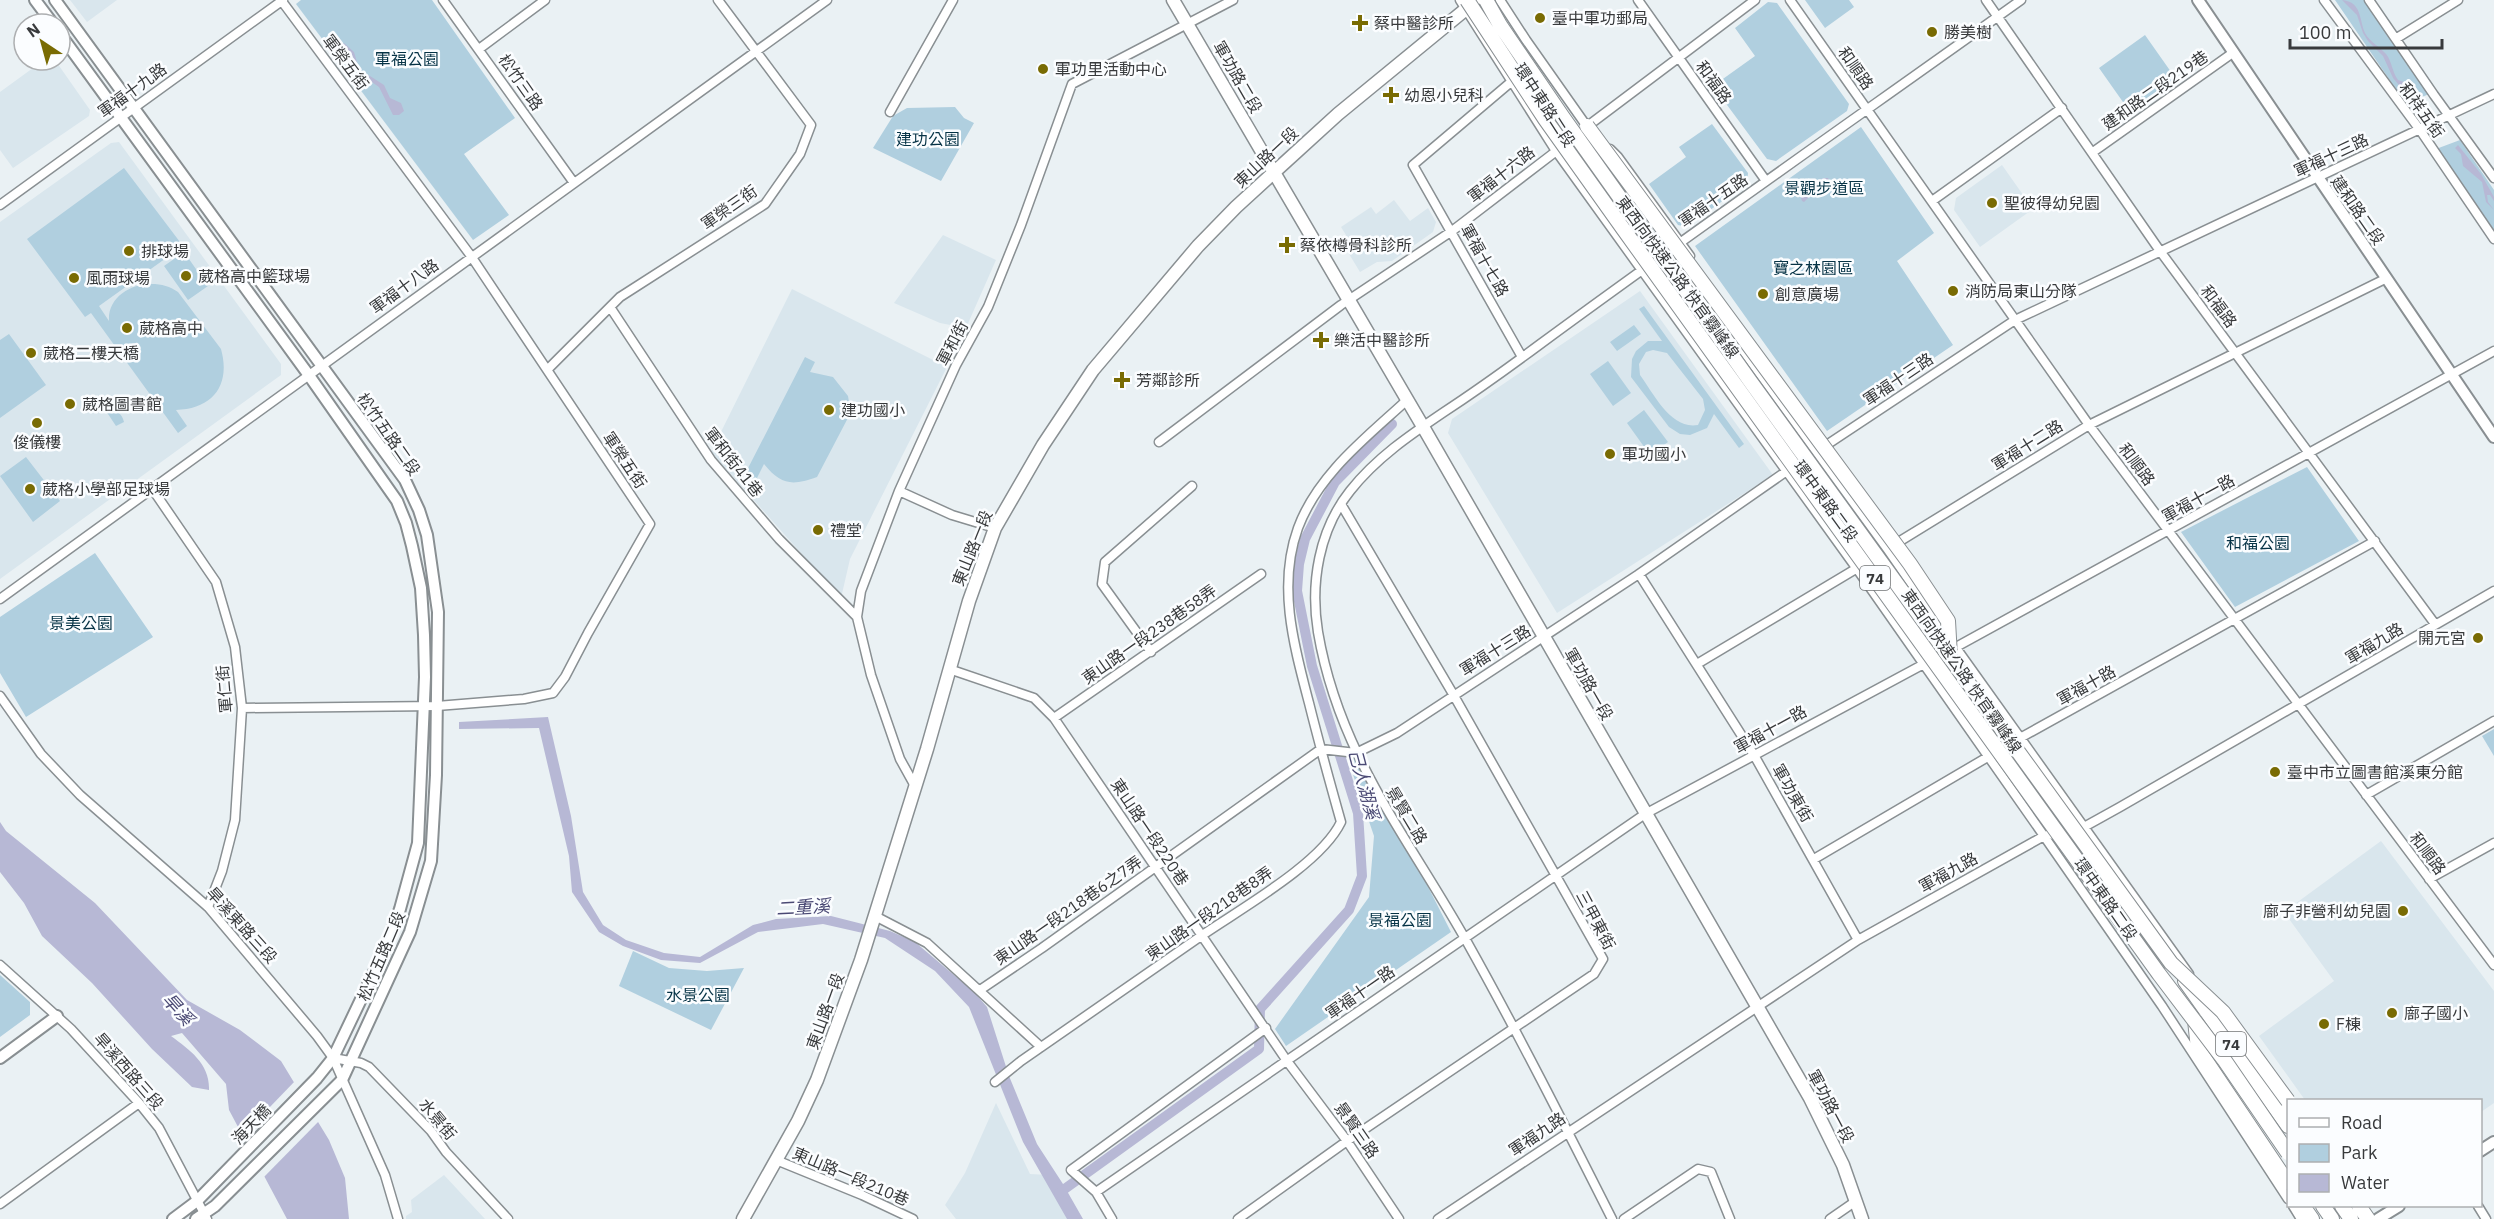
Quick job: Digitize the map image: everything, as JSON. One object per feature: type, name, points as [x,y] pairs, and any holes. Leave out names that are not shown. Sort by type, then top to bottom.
[{"type":"highway","name":"東西向快速公路 快官霧峰線","points":[[1486,0],[1500,25],[1569,126],[1953,652],[2171,963],[2287,1123]]},
{"type":"highway","name":"東西向快速公路 快官霧峰線","points":[[1468,4],[1545,119],[1624,230],[2287,1150]]},
{"type":"highway","name":"74","points":[[1587,126],[1910,564],[1948,621],[1953,652]]},
{"type":"highway","points":[[2171,963],[2223,1012],[2288,1099]]},
{"type":"highway","points":[[2195,1020],[2198,1049],[2287,1180]]},
{"type":"highway","points":[[2343,1207],[2352,1219]]},
{"type":"main road","name":"軍功路二段","points":[[1173,0],[1274,172]]},
{"type":"main road","name":"東山路一段","points":[[743,1219],[817,1080],[875,916],[969,601],[995,528],[1043,445],[1093,370],[1194,250],[1338,114],[1468,4]]},
{"type":"main road","name":"軍功路一段","points":[[1274,172],[1422,425],[1826,1130],[1862,1219]]},
{"type":"street","name":"松竹五路二段","points":[[56,0],[405,480],[419,510],[427,535],[438,612],[436,774],[431,861],[410,932],[342,1080],[326,1095]]},
{"type":"street","name":"軍福十九路","points":[[0,205],[282,0]]},
{"type":"street","name":"軍榮五街","points":[[242,708],[437,706],[524,699],[553,693],[565,677],[650,524],[471,256],[282,0]]},
{"type":"street","name":"松竹三路","points":[[442,0],[574,183]]},
{"type":"street","points":[[479,49],[545,0]]},
{"type":"street","name":"軍榮三街","points":[[548,369],[620,297],[765,204],[800,154],[811,125],[718,0]]},
{"type":"street","name":"軍福十八路","points":[[0,599],[151,487],[827,0]]},
{"type":"street","points":[[890,112],[953,0]]},
{"type":"street","name":"軍和街","points":[[915,786],[900,759],[871,675],[857,617],[861,591],[870,564],[899,491],[956,365],[988,307],[1022,225],[1072,84],[1233,0]]},
{"type":"street","name":"環中東路二段","points":[[1500,0],[1587,126],[1608,164],[1887,549],[1953,652],[2020,738],[2287,1110]]},
{"type":"street","name":"和福路","points":[[1638,0],[1766,181]]},
{"type":"street","name":"軍福十六路","points":[[1159,442],[1348,301],[1452,231],[1755,0]]},
{"type":"street","name":"和順路","points":[[1790,0],[2089,425],[2494,965]]},
{"type":"street","name":"和福路","points":[[1986,0],[2160,251],[2435,624]]},
{"type":"street","name":"軍福十五路","points":[[1422,425],[1441,415],[1680,240],[1868,110],[2021,0]]},
{"type":"street","name":"建和路二段","points":[[2198,0],[2494,437]]},
{"type":"street","name":"和祥五街","points":[[2324,0],[2420,130],[2494,239]]},
{"type":"street","name":"和祥五街","points":[[2370,0],[2434,95],[2494,177]]},
{"type":"street","points":[[2397,38],[2458,0]]},
{"type":"street","name":"環中東路二段","points":[[1468,4],[1511,82],[1556,151],[1857,569],[2044,836],[2167,1013],[2287,1196]]},
{"type":"street","name":"松竹五路二段","points":[[72,50],[308,374],[397,501],[406,523],[421,588],[424,635],[424,706],[418,843],[409,880],[385,949],[333,1058],[317,1078]]},
{"type":"street","name":"建和路二段219巷","points":[[2093,152],[2234,52]]},
{"type":"street","name":"軍福十七路","points":[[1511,82],[1413,165],[1522,357]]},
{"type":"street","name":"軍福十三路","points":[[1356,753],[1397,733],[1453,694],[1544,638],[1640,574],[1786,471],[2015,320],[2494,94]]},
{"type":"street","points":[[1932,201],[2062,108]]},
{"type":"street","name":"環中東路二段","points":[[1587,126],[1618,157],[1680,240],[1728,314],[1761,375]]},
{"type":"street","name":"軍福十二路","points":[[1697,664],[1857,569],[2089,425],[2387,278]]},
{"type":"street","name":"軍和街41巷","points":[[610,307],[711,460],[779,539],[857,617]]},
{"type":"street","name":"軍福十一路","points":[[1096,1192],[1645,814],[1922,664],[1953,652],[2494,351]]},
{"type":"street","name":"東山路一段218巷8弄","points":[[995,1082],[1041,1047],[1253,902],[1323,849],[1334,836],[1341,822],[1293,639],[1287,576],[1298,528],[1314,499],[1340,462],[1407,400]]},
{"type":"street","name":"景賢二路","points":[[1422,425],[1374,465],[1341,504],[1328,529],[1319,557],[1316,609],[1318,633],[1331,684],[1356,753],[1384,807],[1465,938],[1612,1219]]},
{"type":"street","points":[[1151,652],[1102,584],[1106,562],[1192,486]]},
{"type":"street","name":"軍仁街","points":[[151,487],[216,582],[235,648],[242,708],[235,820],[222,871],[208,907]]},
{"type":"street","points":[[899,491],[952,515],[995,528]]},
{"type":"street","name":"三甲東街","points":[[1238,1219],[1347,1141],[1594,974],[1602,959],[1453,694],[1341,504]]},
{"type":"street","name":"軍福十路","points":[[1814,859],[1988,756],[2375,541]]},
{"type":"street","name":"東山路一段238巷58弄","points":[[1054,718],[1261,574]]},
{"type":"street","name":"軍功東街","points":[[1640,574],[1754,755],[1858,940]]},
{"type":"street","name":"軍福九路","points":[[1438,1219],[1858,940],[2044,836],[2084,827],[2494,591]]},
{"type":"street","name":"東山路一段220巷","points":[[949,669],[1034,698],[1054,718],[1287,1061]]},
{"type":"street","name":"旱溪東路三段","points":[[0,696],[41,754],[80,795],[208,907],[303,1018],[333,1058],[385,1175],[398,1219]]},
{"type":"street","points":[[2366,795],[2494,721]]},
{"type":"street","points":[[1321,749],[1356,753]]},
{"type":"street","name":"東山路一段218巷6之7弄","points":[[980,990],[1321,749]]},
{"type":"street","points":[[2429,879],[2494,843]]},
{"type":"street","points":[[875,916],[927,943],[1041,1047]]},
{"type":"street","name":"旱溪西路三段","points":[[0,965],[57,1016],[107,1066],[139,1103],[159,1128],[197,1201],[202,1217]]},
{"type":"street","points":[[0,1058],[57,1016]]},
{"type":"street","points":[[1112,1219],[1096,1192],[1071,1170],[1266,1028]]},
{"type":"street","name":"水景街","points":[[333,1058],[361,1063],[382,1079],[508,1219]]},
{"type":"street","name":"景賢三路","points":[[1287,1061],[1347,1141],[1399,1219]]},
{"type":"street","name":"海天橋","points":[[173,1219],[197,1201],[317,1078]]},
{"type":"street","name":"海天橋","points":[[202,1217],[326,1095]]},
{"type":"street","points":[[0,1204],[139,1103]]},
{"type":"street","name":"東山路一段210巷","points":[[776,1160],[862,1195],[913,1219]]},
{"type":"street","points":[[1624,1219],[1698,1169],[1711,1172],[1730,1219]]},
{"type":"street","points":[[1830,1219],[1856,1201]]},
{"type":"street","points":[[2352,1207],[2361,1219]]},
{"type":"street","points":[[2378,1219],[2397,1207]]},
{"type":"shaded area","points":[[70,0],[117,0],[87,22]]},
{"type":"shaded area","points":[[28,72],[63,72],[90,110],[89,116],[13,168],[0,150],[0,92]]},
{"type":"shaded area","name":"葳格高中","points":[[119,142],[281,364],[281,375],[0,579],[0,222],[111,143]]},
{"type":"shaded area","name":"聖彼得幼兒園","points":[[2002,165],[2033,209],[1980,247],[1954,210],[1956,198]]},
{"type":"shaded area","points":[[1394,200],[1410,221],[1428,208],[1436,222],[1433,232],[1392,261],[1377,262],[1360,272],[1340,239],[1346,235],[1341,227],[1371,207],[1376,214]]},
{"type":"shaded area","points":[[943,235],[996,260],[966,328],[940,323],[894,303]]},
{"type":"shaded area","name":"建功國小","points":[[792,289],[947,367],[850,559],[841,598],[711,452]]},
{"type":"shaded area","name":"軍功國小","points":[[1640,291],[1773,475],[1557,613],[1448,433],[1452,419]]},
{"type":"shaded area","name":"廍子國小","points":[[2381,841],[2494,991],[2494,1103],[2482,1111],[2482,1099],[2304,1099],[2259,1036],[2334,981],[2284,912]]},
{"type":"shaded area","points":[[996,1103],[1030,1174],[1049,1175],[1078,1219],[956,1219],[945,1205],[965,1173]]},
{"type":"shaded area","points":[[444,1175],[485,1219],[406,1219],[406,1216],[412,1212],[411,1200]]},
{"type":"green space","name":"軍福公園","points":[[301,0],[432,0],[515,118],[464,154],[509,215],[473,240],[296,4]]},
{"type":"green space","points":[[1805,0],[1849,0],[1854,7],[1825,28]]},
{"type":"green space","points":[[2335,0],[2365,0],[2429,94],[2406,104]]},
{"type":"green space","points":[[1768,2],[1777,3],[1849,104],[1847,111],[1776,161],[1767,159],[1713,86],[1755,56],[1735,28]]},
{"type":"green space","points":[[2145,35],[2176,79],[2130,112],[2099,68]]},
{"type":"green space","name":"建功公園","points":[[955,107],[964,118],[974,123],[941,181],[873,148],[893,116],[907,108]]},
{"type":"green space","points":[[1712,124],[1748,173],[1747,183],[1687,227],[1678,225],[1649,184],[1686,157],[1679,147]]},
{"type":"green space","name":"寶之林園區","points":[[1861,127],[1934,233],[1897,261],[1953,345],[1827,431],[1695,246]]},
{"type":"green space","points":[[2460,140],[2494,190],[2494,233],[2436,149]]},
{"type":"green space","points":[[124,168],[183,246],[99,306],[109,321],[110,309],[124,292],[145,284],[168,287],[178,292],[221,349],[223,374],[221,384],[209,400],[189,409],[176,410],[187,426],[178,433],[91,313],[85,317],[27,239]]},
{"type":"green space","name":"葳格高中籃球場","points":[[184,252],[208,286],[188,300],[164,266]]},
{"type":"green space","points":[[1644,306],[1744,444],[1739,448],[1714,414],[1707,428],[1690,435],[1680,434],[1669,427],[1631,377],[1632,359],[1636,351],[1648,341],[1662,341],[1639,309]],"holes":[[[1653,350],[1667,353],[1703,399],[1705,410],[1698,425],[1688,425],[1671,416],[1640,375],[1639,364],[1646,352]]]},
{"type":"green space","points":[[1634,325],[1641,334],[1617,351],[1610,342]]},
{"type":"green space","points":[[9,334],[46,385],[0,418],[0,340]]},
{"type":"green space","points":[[805,357],[815,362],[810,372],[833,377],[848,396],[850,414],[817,477],[801,482],[788,482],[776,476],[764,464],[755,482],[744,476]]},
{"type":"green space","points":[[1608,361],[1631,393],[1613,406],[1590,374]]},
{"type":"green space","points":[[1644,410],[1668,442],[1650,455],[1627,423]]},
{"type":"green space","points":[[106,411],[119,413],[124,422],[116,426]]},
{"type":"green space","name":"葳格小學部足球場","points":[[26,457],[60,501],[33,522],[0,476]]},
{"type":"green space","name":"和福公園","points":[[2307,467],[2359,541],[2235,607],[2181,532]]},
{"type":"green space","name":"景美公園","points":[[95,553],[153,637],[26,717],[0,673],[0,617]]},
{"type":"green space","points":[[2494,729],[2494,756],[2482,736]]},
{"type":"green space","name":"景福公園","points":[[1352,745],[1358,749],[1451,932],[1286,1046],[1275,1029],[1369,897],[1374,836],[1345,750]]},
{"type":"green space","name":"水景公園","points":[[633,951],[669,968],[707,971],[744,968],[711,1030],[619,986]]},
{"type":"green space","points":[[0,975],[30,1002],[30,1015],[0,1037]]},
{"type":"water","points":[[2342,0],[2353,4],[2359,12],[2365,33],[2388,57],[2398,80],[2413,85],[2419,92],[2414,95],[2403,90],[2393,78],[2383,56],[2363,33],[2357,15]]},
{"type":"water","points":[[344,43],[354,52],[359,69],[384,85],[390,98],[401,103],[404,111],[399,115],[393,115],[379,87],[357,72],[353,57],[342,45]]},
{"type":"water","points":[[2458,145],[2481,174],[2494,197],[2494,201],[2490,195],[2487,195],[2488,202],[2494,210],[2486,202],[2482,182],[2463,166],[2461,154],[2455,148]]},
{"type":"water","points":[[1828,178],[1832,186],[1831,190],[1821,189],[1818,194],[1802,201],[1801,198],[1808,187]]},
{"type":"water","name":"二重溪","points":[[548,717],[571,816],[583,892],[603,925],[626,940],[664,953],[700,957],[753,925],[776,919],[831,916],[890,931],[915,942],[974,992],[987,1007],[1009,1076],[1037,1144],[1083,1219],[1067,1219],[1023,1142],[969,1007],[935,971],[885,938],[823,924],[758,932],[700,963],[661,960],[623,946],[599,932],[572,892],[569,856],[539,728],[459,729],[459,722]]},
{"type":"water","name":"旱溪","points":[[0,822],[6,831],[95,903],[187,1000],[240,1030],[281,1061],[329,1140],[345,1178],[349,1219],[287,1219],[229,1110],[226,1084],[182,1033],[171,1036],[198,1058],[206,1073],[209,1090],[192,1087],[152,1049],[92,983],[42,936],[24,903],[0,872]]},
{"type":"pier","points":[[296,1080],[320,1120],[262,1179],[240,1138]]},
{"type":"waterway","name":"己人湖溪","points":[[1059,1193],[1259,1049],[1260,1009],[1349,910],[1362,876],[1358,813],[1312,666],[1297,591],[1299,564],[1305,539],[1335,482],[1392,424]]},
{"type":"place","name":"臺中軍功郵局","points":[[1540,18]]},
{"type":"place","name":"蔡中醫診所","points":[[1360,23]]},
{"type":"place","name":"勝美樹","points":[[1932,32]]},
{"type":"place","name":"軍功里活動中心","points":[[1043,69]]},
{"type":"place","name":"幼恩小兒科","points":[[1391,95]]},
{"type":"place","name":"聖彼得幼兒園","points":[[1992,203]]},
{"type":"place","name":"蔡依樽骨科診所","points":[[1287,245]]},
{"type":"place","name":"排球場","points":[[129,251]]},
{"type":"place","name":"葳格高中籃球場","points":[[186,276]]},
{"type":"place","name":"風雨球場","points":[[74,278]]},
{"type":"place","name":"消防局東山分隊","points":[[1953,291]]},
{"type":"place","name":"創意廣場","points":[[1763,294]]},
{"type":"place","name":"葳格高中","points":[[127,328]]},
{"type":"place","name":"樂活中醫診所","points":[[1321,340]]},
{"type":"place","name":"葳格二樓天橋","points":[[31,353]]},
{"type":"place","name":"芳鄰診所","points":[[1122,380]]},
{"type":"place","name":"葳格圖書館","points":[[70,404]]},
{"type":"place","name":"建功國小","points":[[829,410]]},
{"type":"place","name":"俊儀樓","points":[[37,423]]},
{"type":"place","name":"軍功國小","points":[[1610,454]]},
{"type":"place","name":"葳格小學部足球場","points":[[30,489]]},
{"type":"place","name":"禮堂","points":[[818,530]]},
{"type":"place","name":"開元宮","points":[[2478,638]]},
{"type":"place","name":"臺中市立圖書館溪東分館","points":[[2275,772]]},
{"type":"place","name":"廍子非營利幼兒園","points":[[2403,911]]},
{"type":"place","name":"廍子國小","points":[[2392,1013]]},
{"type":"place","name":"F棟","points":[[2324,1024]]},
{"type":"park label","name":"景觀步道區","points":[[1824,188]]}]
